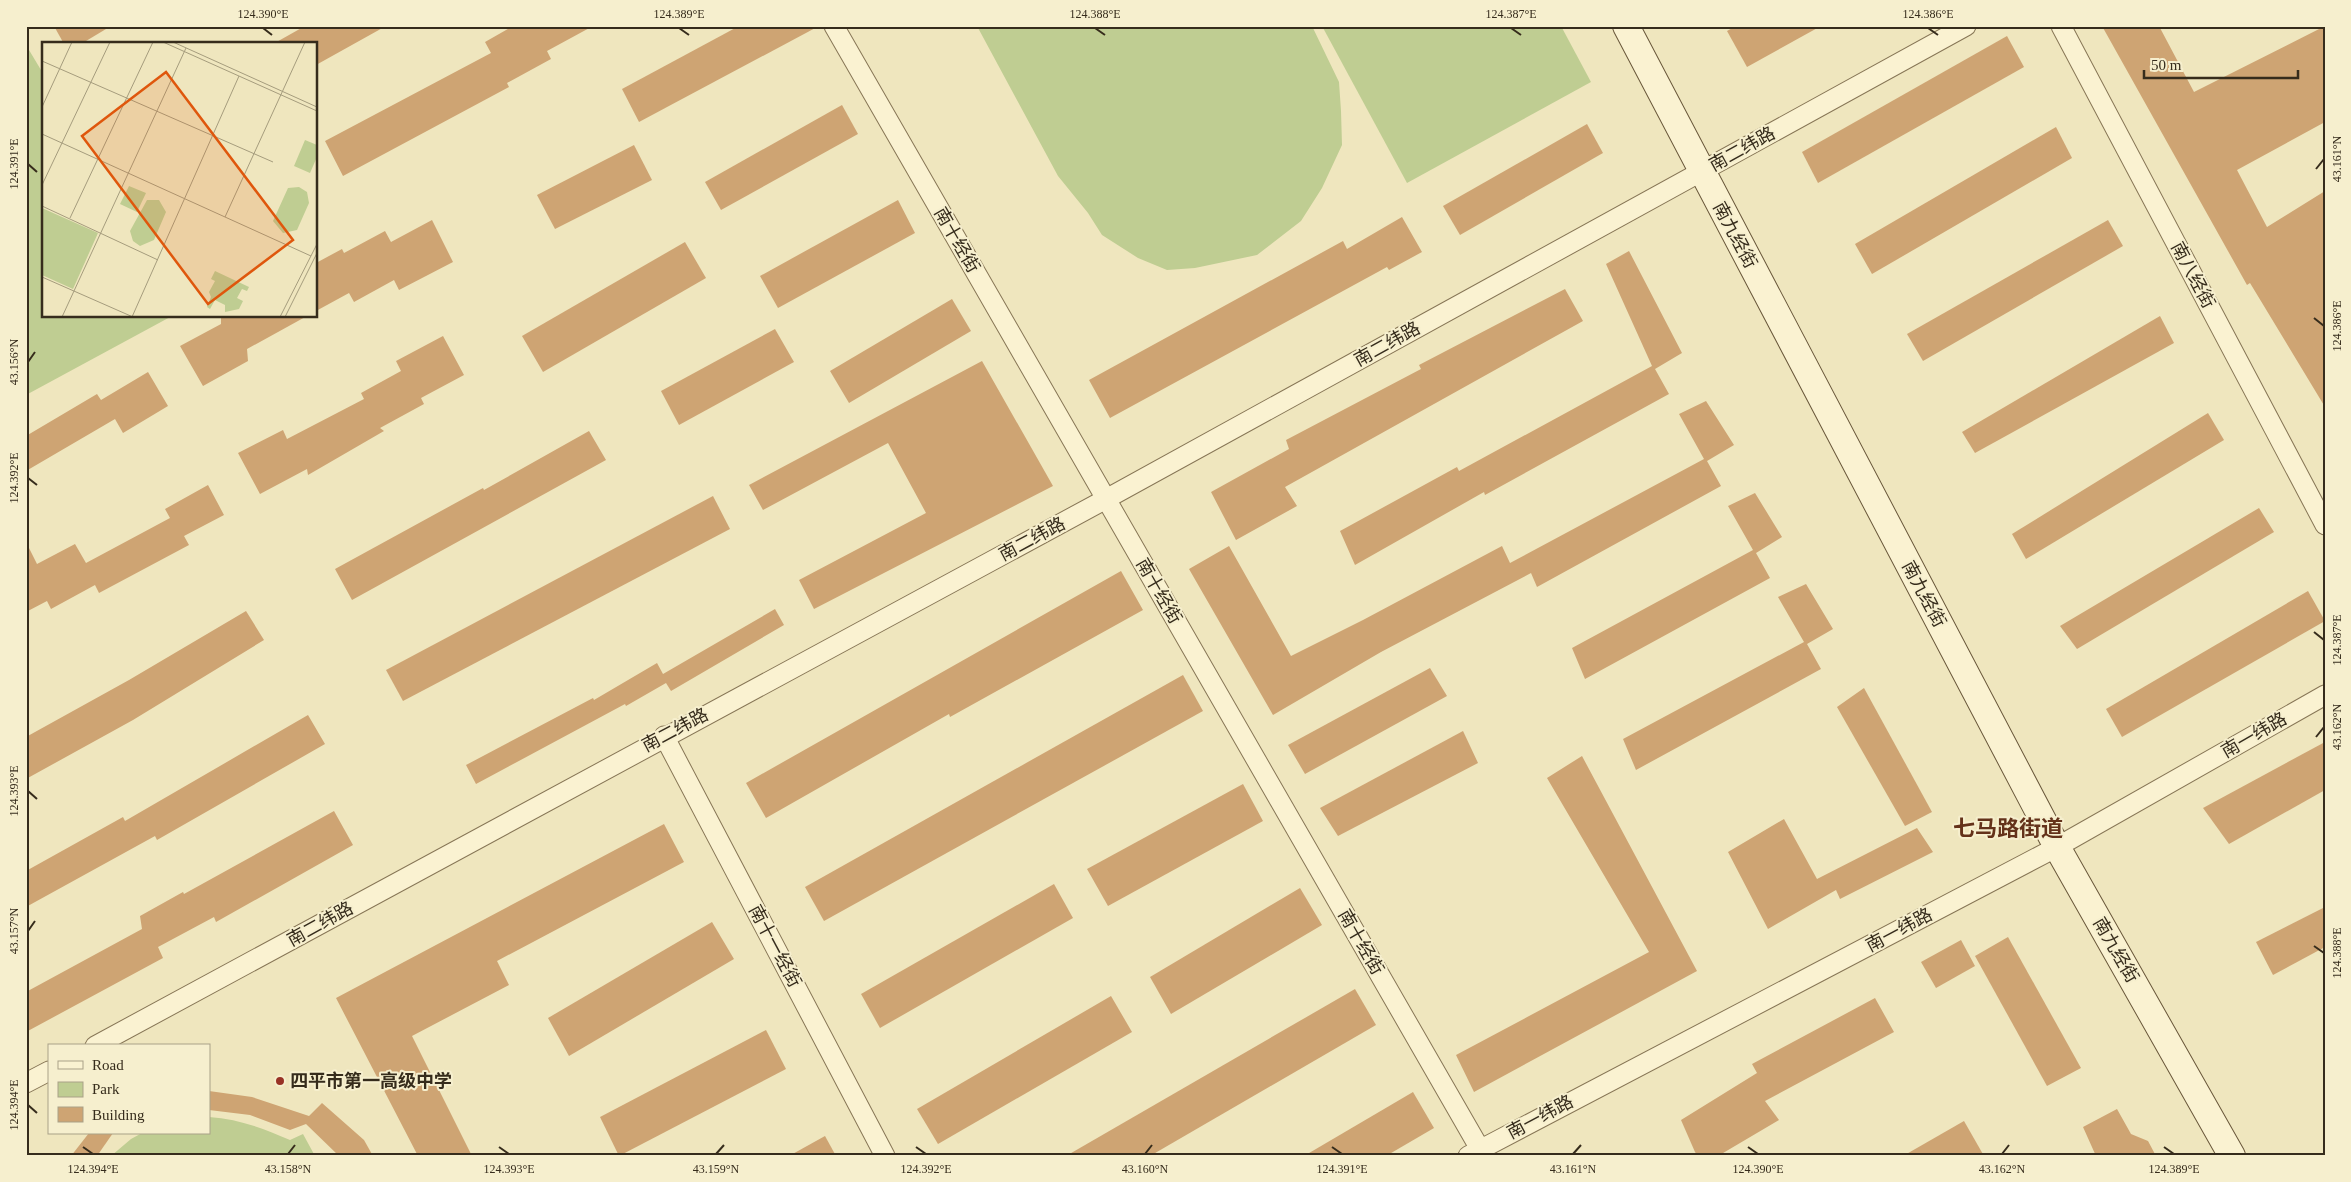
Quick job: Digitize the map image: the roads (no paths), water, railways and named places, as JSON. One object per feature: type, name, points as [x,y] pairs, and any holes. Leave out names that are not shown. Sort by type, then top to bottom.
[{"type":"main road","name":"南九经街","points":[[1626,26],[2057,847],[2232,1156]]},
{"type":"street","name":"南十经街","points":[[834,26],[1478,1153]]},
{"type":"street","name":"南二纬路","points":[[99,1044],[664,736],[1106,499],[1966,26]]},
{"type":"street","name":"南八经街","points":[[2061,26],[2325,524]]},
{"type":"street","name":"南一纬路","points":[[1478,1153],[2057,847],[2325,695]]},
{"type":"street","name":"南十一经街","points":[[664,736],[885,1156]]},
{"type":"street","points":[[26,1083],[48,1072]]},
{"type":"place","name":"四平市第一高级中学","points":[[280,1081]]},
{"type":"district","name":"七马路街道","points":[[2008,828]]}]
